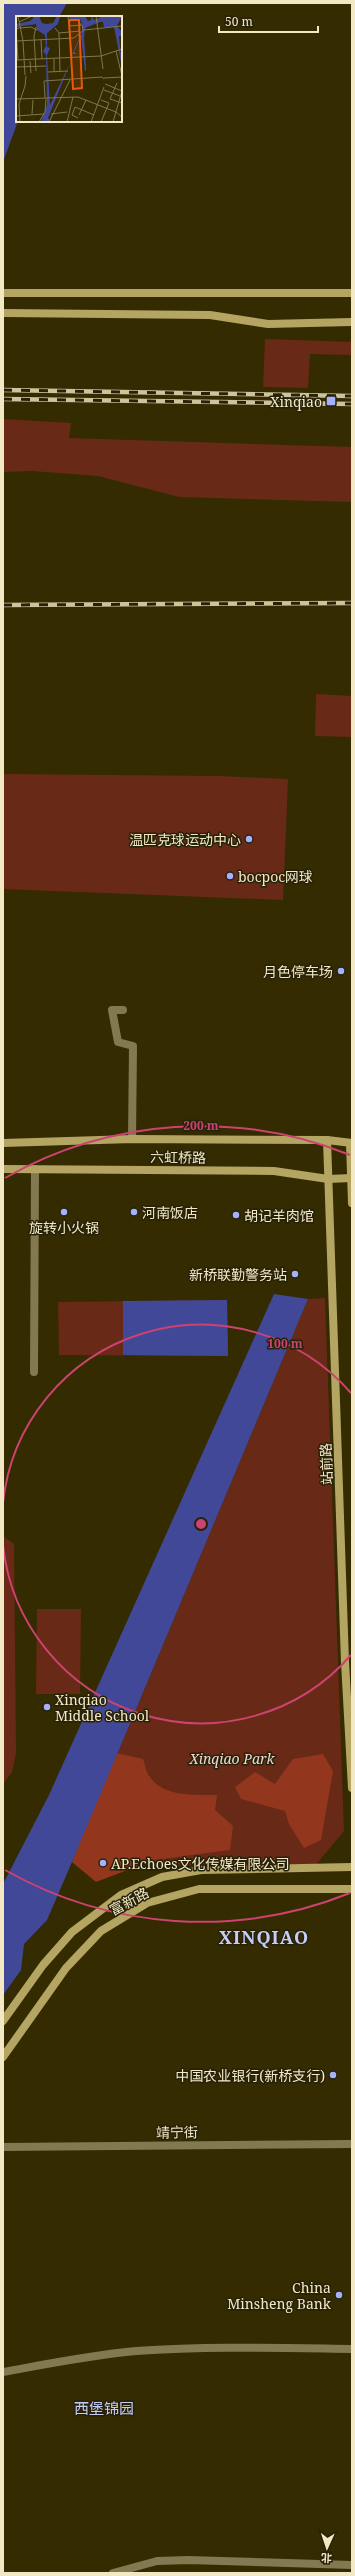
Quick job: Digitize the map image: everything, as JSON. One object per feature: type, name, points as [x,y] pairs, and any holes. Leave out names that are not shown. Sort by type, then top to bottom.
[{"type":"street","points":[[3,293],[352,292]]},
{"type":"street","points":[[3,313],[210,315],[268,324],[352,322]]},
{"type":"street","points":[[123,1010],[112,1010],[118,1042],[133,1046],[132,1139]]},
{"type":"street","name":"六虹桥路","points":[[3,1143],[132,1139],[327,1140],[351,1143]]},
{"type":"street","name":"站前路","points":[[327,1140],[339,1447],[345,1662],[352,1788]]},
{"type":"street","points":[[351,1143],[352,1203]]},
{"type":"street","name":"六虹桥路","points":[[3,1169],[274,1171],[328,1179],[351,1178]]},
{"type":"street","points":[[34,1372],[35,1169]]},
{"type":"street","name":"富新路","points":[[3,2021],[43,1965],[72,1932],[128,1892],[162,1877],[201,1870],[352,1867]]},
{"type":"street","name":"富新路","points":[[3,2057],[66,1968],[101,1931],[147,1904],[199,1889],[352,1889]]},
{"type":"street","name":"靖宁街","points":[[3,2147],[352,2144]]},
{"type":"street","points":[[3,2372],[80,2358],[192,2348],[352,2349]]},
{"type":"street","points":[[113,2573],[157,2561],[188,2560],[352,2565]]},
{"type":"green space","points":[[265,339],[352,342],[352,355],[310,354],[308,388],[263,387]]},
{"type":"green space","points":[[3,419],[71,423],[69,438],[352,447],[352,502],[179,497],[98,476],[32,471],[3,472]]},
{"type":"green space","points":[[316,694],[352,696],[352,737],[315,736]]},
{"type":"green space","points":[[3,774],[218,776],[288,779],[283,900],[3,889]]},
{"type":"green space","name":"Xinqiao Park","points":[[325,1298],[344,1831],[313,1868],[72,1862],[308,1299]]},
{"type":"green space","points":[[227,1300],[228,1356],[59,1355],[58,1302]]},
{"type":"green space","points":[[3,1536],[14,1544],[16,1753],[12,1772],[3,1784]]},
{"type":"green space","points":[[37,1609],[81,1609],[80,1694],[36,1694]]},
{"type":"shaded area","points":[[3,3],[67,3],[60,16],[16,16],[16,122],[18,122],[3,162]]},
{"type":"shaded area","points":[[274,1294],[308,1299],[47,1920],[24,1944],[21,1970],[3,1995],[3,1884],[49,1795]]},
{"type":"shaded area","points":[[227,1300],[228,1356],[123,1355],[123,1301]]},
{"type":"shaded area","points":[[116,1753],[143,1759],[149,1775],[156,1784],[163,1788],[180,1794],[217,1795],[215,1810],[233,1826],[230,1850],[154,1860],[96,1882],[72,1862]]},
{"type":"shaded area","points":[[323,1754],[333,1771],[321,1840],[304,1848],[289,1824],[285,1811],[241,1799],[235,1787],[255,1772],[275,1784],[293,1759]]},
{"type":"railway","points":[[3,390],[352,396]]},
{"type":"railway","points":[[3,399],[352,404]]},
{"type":"railway","points":[[3,605],[352,603]]},
{"type":"place","name":"Xinqiao","points":[[331,401]]},
{"type":"place","name":"温匹克球运动中心","points":[[249,839]]},
{"type":"place","name":"bocpoc网球","points":[[230,876]]},
{"type":"place","name":"月色停车场","points":[[341,971]]},
{"type":"place","name":"旋转小火锅","points":[[64,1212]]},
{"type":"place","name":"河南饭店","points":[[134,1212]]},
{"type":"place","name":"胡记羊肉馆","points":[[236,1215]]},
{"type":"place","name":"新桥联勤警务站","points":[[295,1274]]},
{"type":"place","name":"Xinqiao Middle School","points":[[47,1707]]},
{"type":"place","name":"AP.Echoes文化传媒有限公司","points":[[103,1863]]},
{"type":"place","name":"中国农业银行(新桥支行)","points":[[333,2075]]},
{"type":"place","name":"China Minsheng Bank","points":[[339,2295]]},
{"type":"district","name":"XINQIAO","points":[[264,1937]]},
{"type":"district","name":"西堡锦园","points":[[104,2408]]}]
